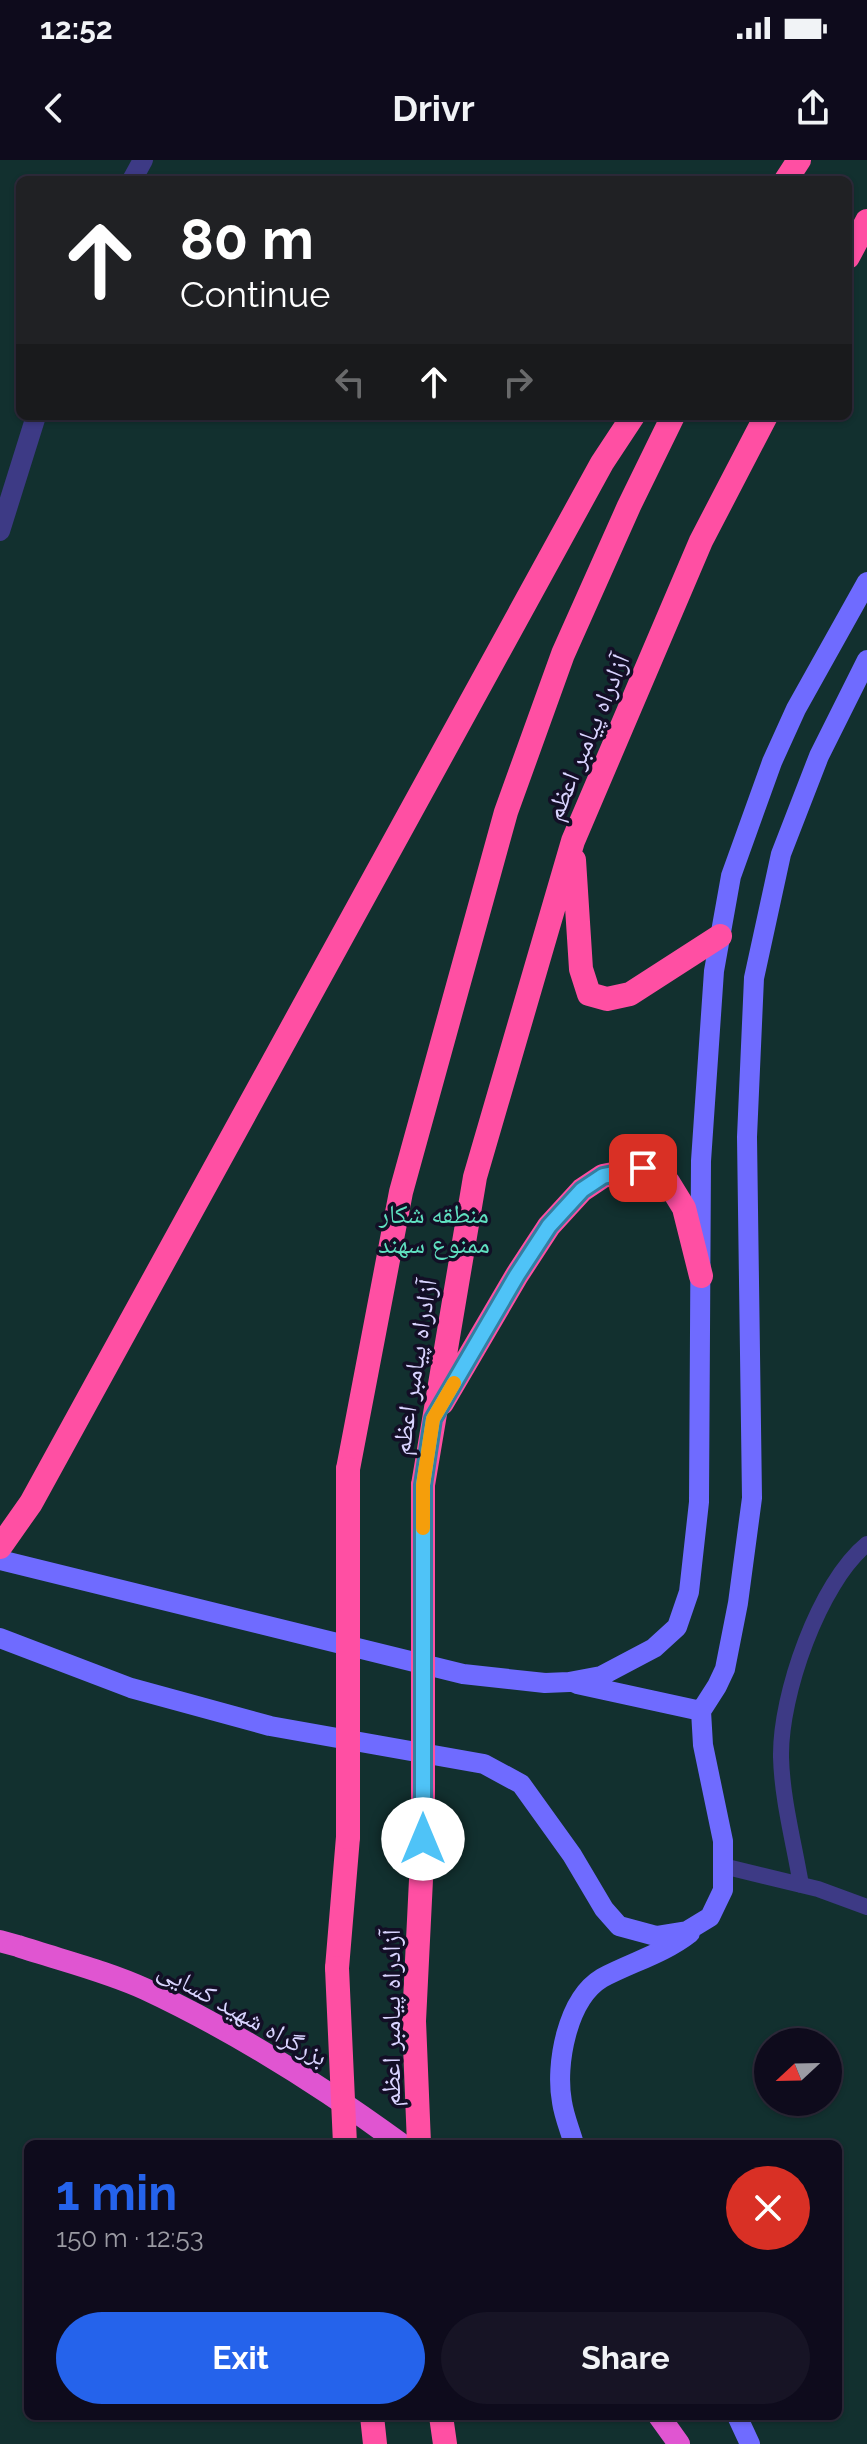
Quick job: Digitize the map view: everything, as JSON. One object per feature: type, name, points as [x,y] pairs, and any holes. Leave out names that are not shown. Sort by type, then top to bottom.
[{"type":"highway","points":[[852,249],[867,221]]},
{"type":"highway","points":[[0,1547],[31,1503],[602,463],[630,420]]},
{"type":"highway","name":"آزادراه پیامبر اعظم","points":[[345,2140],[337,1968],[348,1837],[348,1469],[401,1192],[506,812],[563,654],[671,420]]},
{"type":"highway","name":"آزادراه پیامبر اعظم","points":[[419,2140],[414,2021],[423,1839],[423,1485],[475,1177],[573,841],[701,541],[764,420]]},
{"type":"highway","points":[[573,841],[581,969],[589,994],[607,999],[630,994],[720,936]]},
{"type":"highway","points":[[433,1419],[549,1226],[582,1190],[603,1176],[643,1168],[668,1182],[684,1208],[701,1276]]},
{"type":"highway","name":"بزرگراه شهید کسایی","points":[[0,1941],[142,1988],[193,2013],[243,2039],[307,2079],[395,2140]]},
{"type":"highway","points":[[372,2420],[375,2444]]},
{"type":"highway","points":[[442,2420],[445,2444]]},
{"type":"highway","points":[[662,2420],[679,2444]]},
{"type":"main road","points":[[0,1560],[463,1674],[545,1683],[601,1676],[654,1648],[677,1627],[689,1592],[699,1502],[701,1161],[714,971],[720,936],[731,876],[772,762],[796,709],[867,582]]},
{"type":"main road","points":[[573,2140],[561,2101],[561,2051],[577,2005],[599,1980],[651,1958],[679,1942],[710,1917],[723,1890],[723,1841],[703,1745],[701,1711],[725,1669],[738,1603],[752,1498],[747,1137],[754,978],[781,854],[819,756],[867,660]]},
{"type":"main road","points":[[0,1638],[131,1688],[270,1726],[484,1764],[521,1784],[572,1855],[604,1909],[619,1926],[656,1936],[687,1931],[710,1917]]},
{"type":"main road","points":[[569,1682],[701,1711]]},
{"type":"main road","points":[[739,2420],[750,2444]]},
{"type":"street","points":[[0,531],[9,470],[34,420]]},
{"type":"lane","points":[[801,1885],[781,1756],[784,1725],[795,1674],[811,1626],[842,1567],[867,1544]]},
{"type":"lane","points":[[723,1866],[801,1885],[867,1907]]},
{"type":"green space","name":"منطقه شکار ممنوع سهند","points":[[0,160],[867,160],[867,2444],[0,2444]]},
{"type":"slow traffic","points":[[423,1528],[423,1485],[433,1419],[454,1383]]},
{"type":"route","points":[[423,1839],[423,1485],[433,1419],[549,1226],[582,1190],[603,1176],[643,1168]]}]
